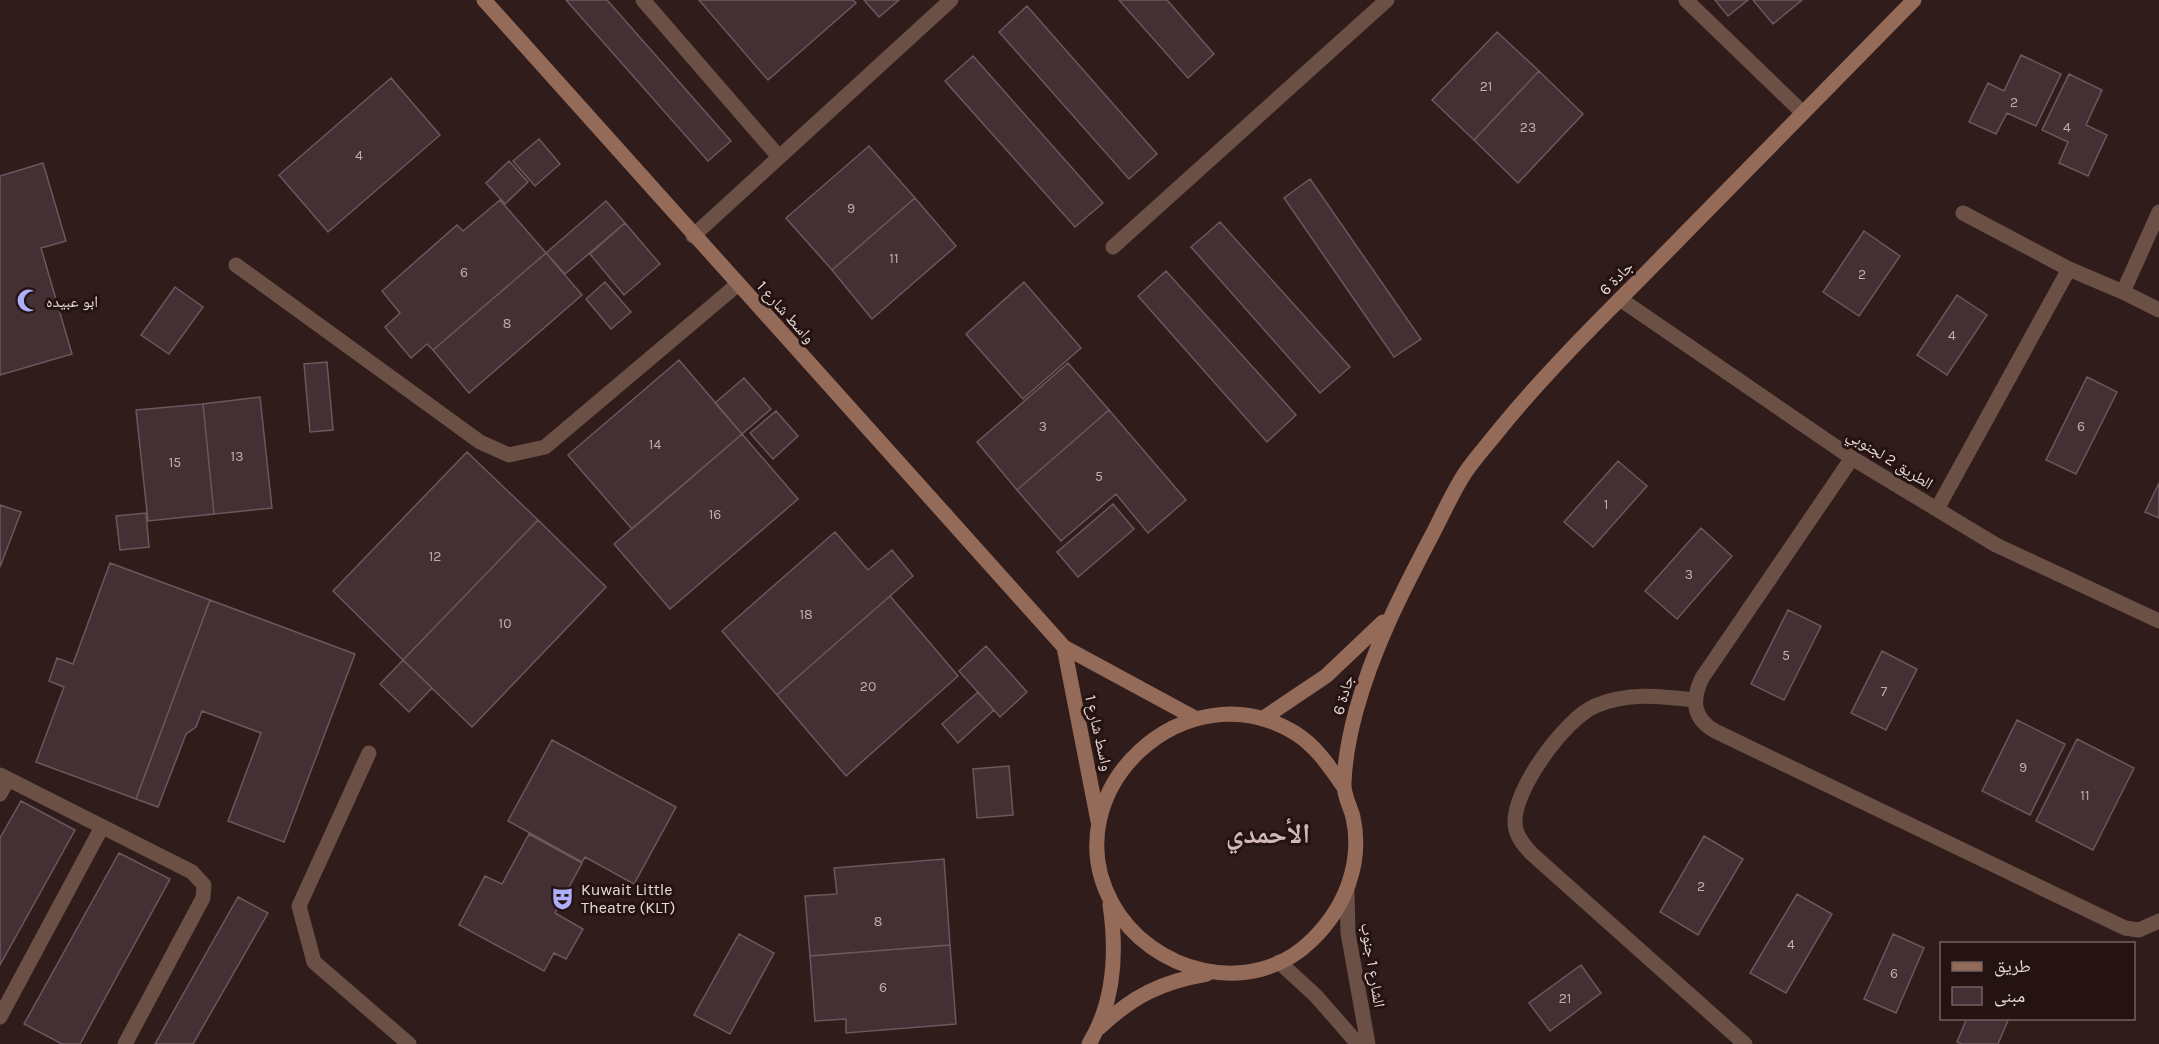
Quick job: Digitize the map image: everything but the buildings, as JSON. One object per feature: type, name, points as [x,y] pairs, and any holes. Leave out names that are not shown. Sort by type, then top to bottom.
[{"type":"main road","name":"واسط شارع 1","points":[[484,0],[693,236],[1064,647],[1195,718]]},
{"type":"main road","name":"جادة 6","points":[[1343,786],[1355,714],[1389,616],[1466,472],[1541,380],[1914,0]]},
{"type":"main road","name":"جادة 6","points":[[1262,719],[1326,676],[1389,616]]},
{"type":"main road","name":"واسط شارع 1","points":[[1064,647],[1099,827]]},
{"type":"main road","points":[[1089,1044],[1097,1030],[1108,994],[1115,942],[1110,899],[1099,864],[1099,827],[1110,790],[1130,758],[1160,734],[1195,718],[1228,714],[1262,719],[1294,733],[1323,757],[1343,786],[1354,820],[1356,856],[1347,891],[1331,920],[1308,945],[1279,962],[1246,972],[1212,973],[1169,982],[1124,1005],[1097,1030]]},
{"type":"main road","points":[[1110,899],[1127,927],[1151,950],[1181,965],[1212,973]]},
{"type":"street","points":[[643,0],[779,157]]},
{"type":"street","points":[[693,236],[951,0]]},
{"type":"street","points":[[1113,247],[1387,0]]},
{"type":"street","points":[[1686,0],[1803,113]]},
{"type":"street","points":[[2123,292],[2159,212]]},
{"type":"street","points":[[1963,213],[2069,269],[2159,310]]},
{"type":"street","points":[[236,265],[480,442],[510,455],[545,447],[737,285]]},
{"type":"street","points":[[1937,509],[2069,269]]},
{"type":"street","name":"الطريق 2 لجنوبي","points":[[1620,299],[1852,458],[1996,545],[2159,621]]},
{"type":"street","points":[[1852,458],[1702,678],[1694,700],[1700,719],[1715,731],[2125,928],[2139,930],[2159,921]]},
{"type":"street","points":[[1694,700],[1634,695],[1594,706],[1574,719],[1557,736],[1520,796],[1515,824],[1524,845],[1532,854],[1745,1044]]},
{"type":"street","points":[[369,753],[298,906],[314,962],[409,1044]]},
{"type":"street","points":[[0,794],[4,777],[192,872],[204,885],[203,897],[125,1044]]},
{"type":"street","points":[[0,1017],[102,827]]},
{"type":"street","name":"الشارع 1 جنوب","points":[[1347,891],[1348,933],[1368,1044]]},
{"type":"street","points":[[1279,962],[1316,996],[1358,1044]]},
{"type":"place","name":"ابو عبيده","points":[[28,301]]},
{"type":"place","name":"Kuwait Little Theatre (KLT)","points":[[563,898]]},
{"type":"district","name":"الأحمدي","points":[[1268,833]]}]
